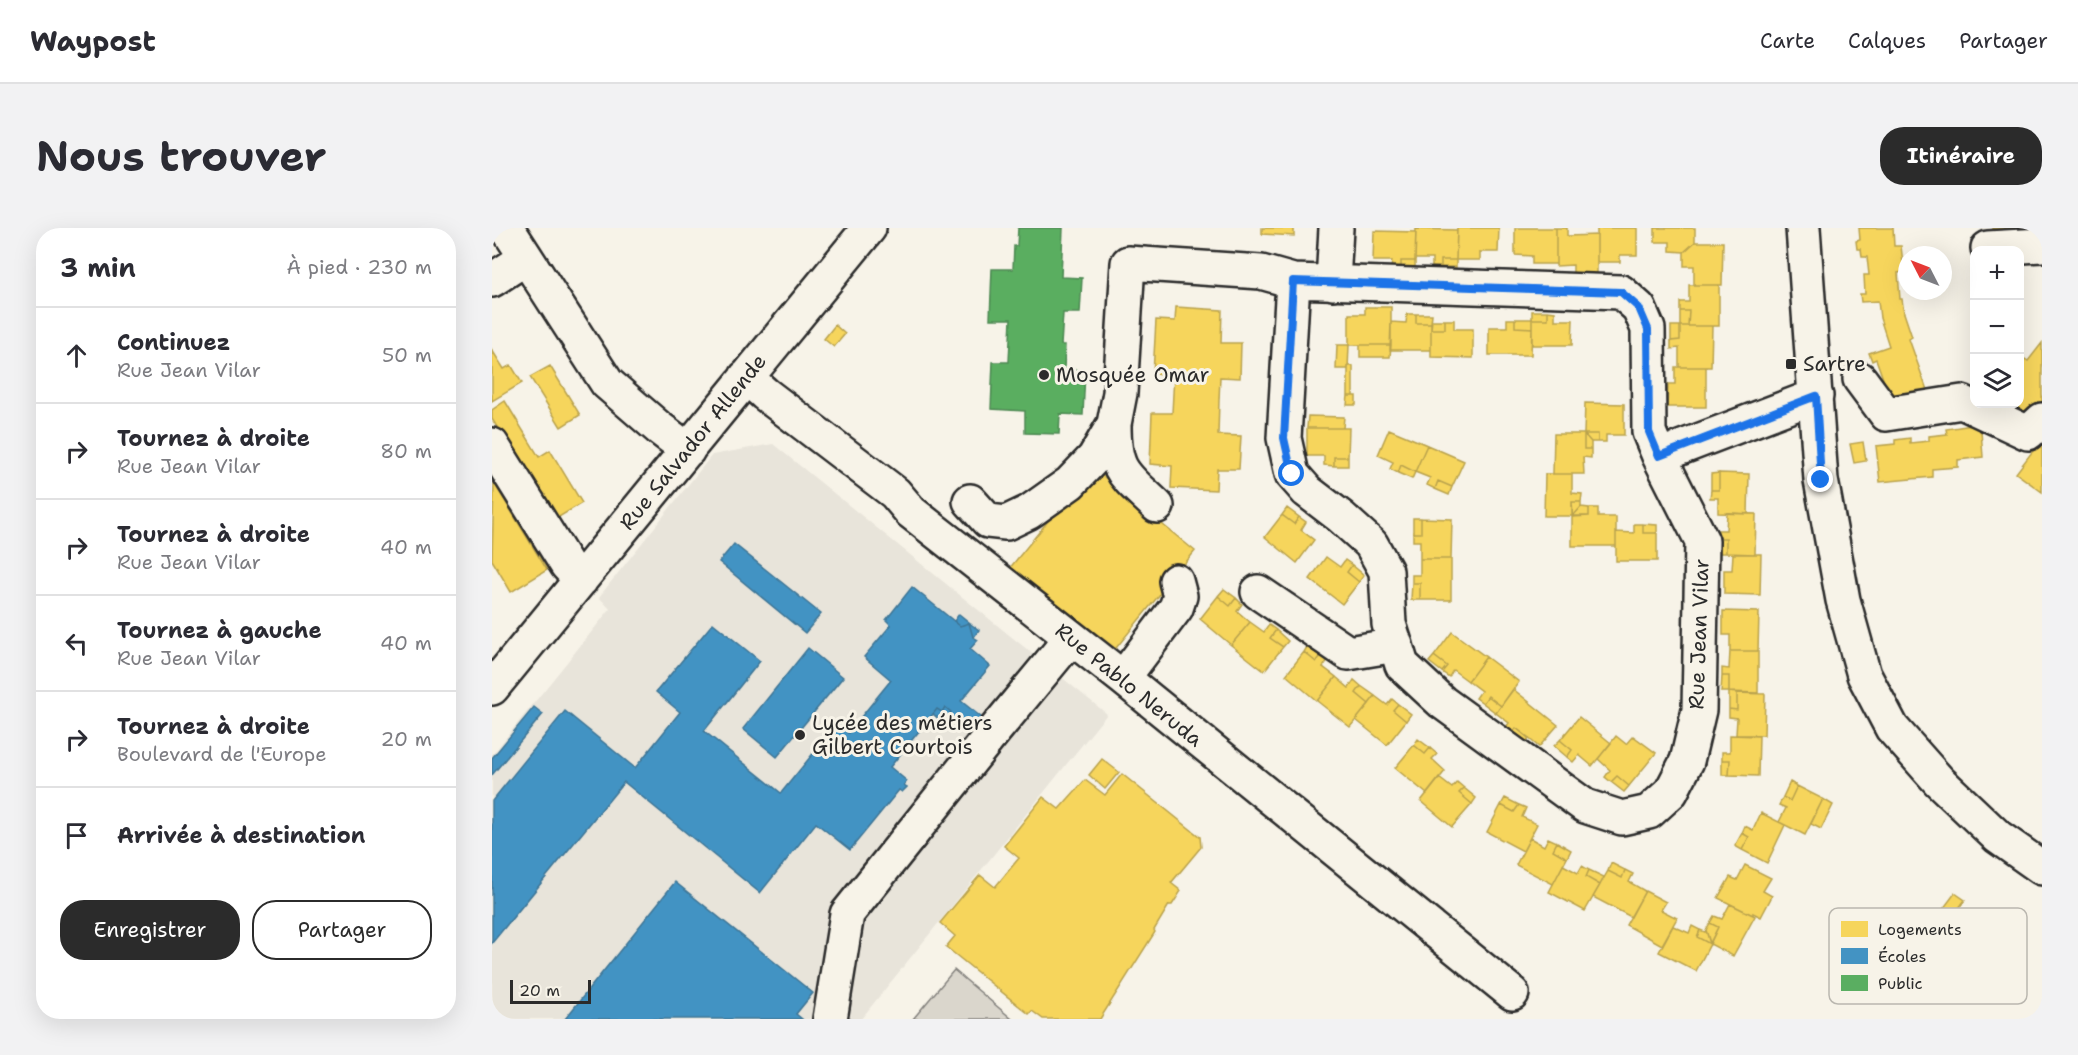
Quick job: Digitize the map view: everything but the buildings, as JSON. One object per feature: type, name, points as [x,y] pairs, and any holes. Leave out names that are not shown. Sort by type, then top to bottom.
[{"type":"street","points":[[507,228],[606,383],[688,450]]},
{"type":"street","name":"Rue Salvador Allende","points":[[492,688],[505,658],[581,580],[869,228]]},
{"type":"street","points":[[1333,283],[1336,228]]},
{"type":"street","points":[[1803,228],[1821,480],[1843,600],[1864,675],[1892,728],[1939,781],[1998,837],[2042,868]]},
{"type":"street","points":[[2024,246],[2042,245]]},
{"type":"street","points":[[492,280],[526,258]]},
{"type":"street","points":[[1157,506],[1131,482],[1119,467],[1114,446],[1114,424],[1120,393],[1128,263],[1262,272],[1293,281]]},
{"type":"street","name":"Rue Jean Vilar","points":[[1293,281],[1621,292],[1639,308],[1648,329],[1649,432],[1702,541],[1699,710],[1687,761],[1671,792],[1649,812],[1622,818],[1585,806],[1442,702],[1402,665],[1389,624],[1386,571],[1371,544],[1307,491],[1292,474],[1284,438],[1293,281]]},
{"type":"street","name":"Rue Pablo Neruda","points":[[746,377],[895,493],[911,512],[1123,678],[1512,993]]},
{"type":"street","points":[[1860,379],[1886,414],[1962,402],[2028,433],[2042,421]]},
{"type":"street","points":[[1659,456],[1816,396]]},
{"type":"street","points":[[970,501],[988,521],[1006,523],[1029,512],[1070,483],[1094,458],[1114,424]]},
{"type":"street","points":[[492,445],[567,565],[581,580]]},
{"type":"street","points":[[1123,678],[1176,608],[1180,596],[1176,581]]},
{"type":"street","points":[[1258,592],[1348,653],[1396,645]]},
{"type":"street","points":[[830,1019],[847,914],[1071,638]]},
{"type":"shaded area","name":"Lycée des métiers Gilbert Courtois","points":[[773,444],[1107,714],[861,1019],[492,1019],[492,755],[610,609],[599,597],[712,455]]},
{"type":"shaded area","points":[[954,970],[1012,1019],[913,1019]]},
{"type":"place","name":"Sartre","points":[[1791,364]]},
{"type":"place","name":"Mosquée Omar","points":[[1044,375]]},
{"type":"place","name":"Lycée des métiers Gilbert Courtois","points":[[800,735]]},
{"type":"route","points":[[1292,474],[1284,438],[1293,281],[1621,292],[1639,308],[1648,329],[1649,432],[1659,456],[1816,396],[1821,480]]}]
